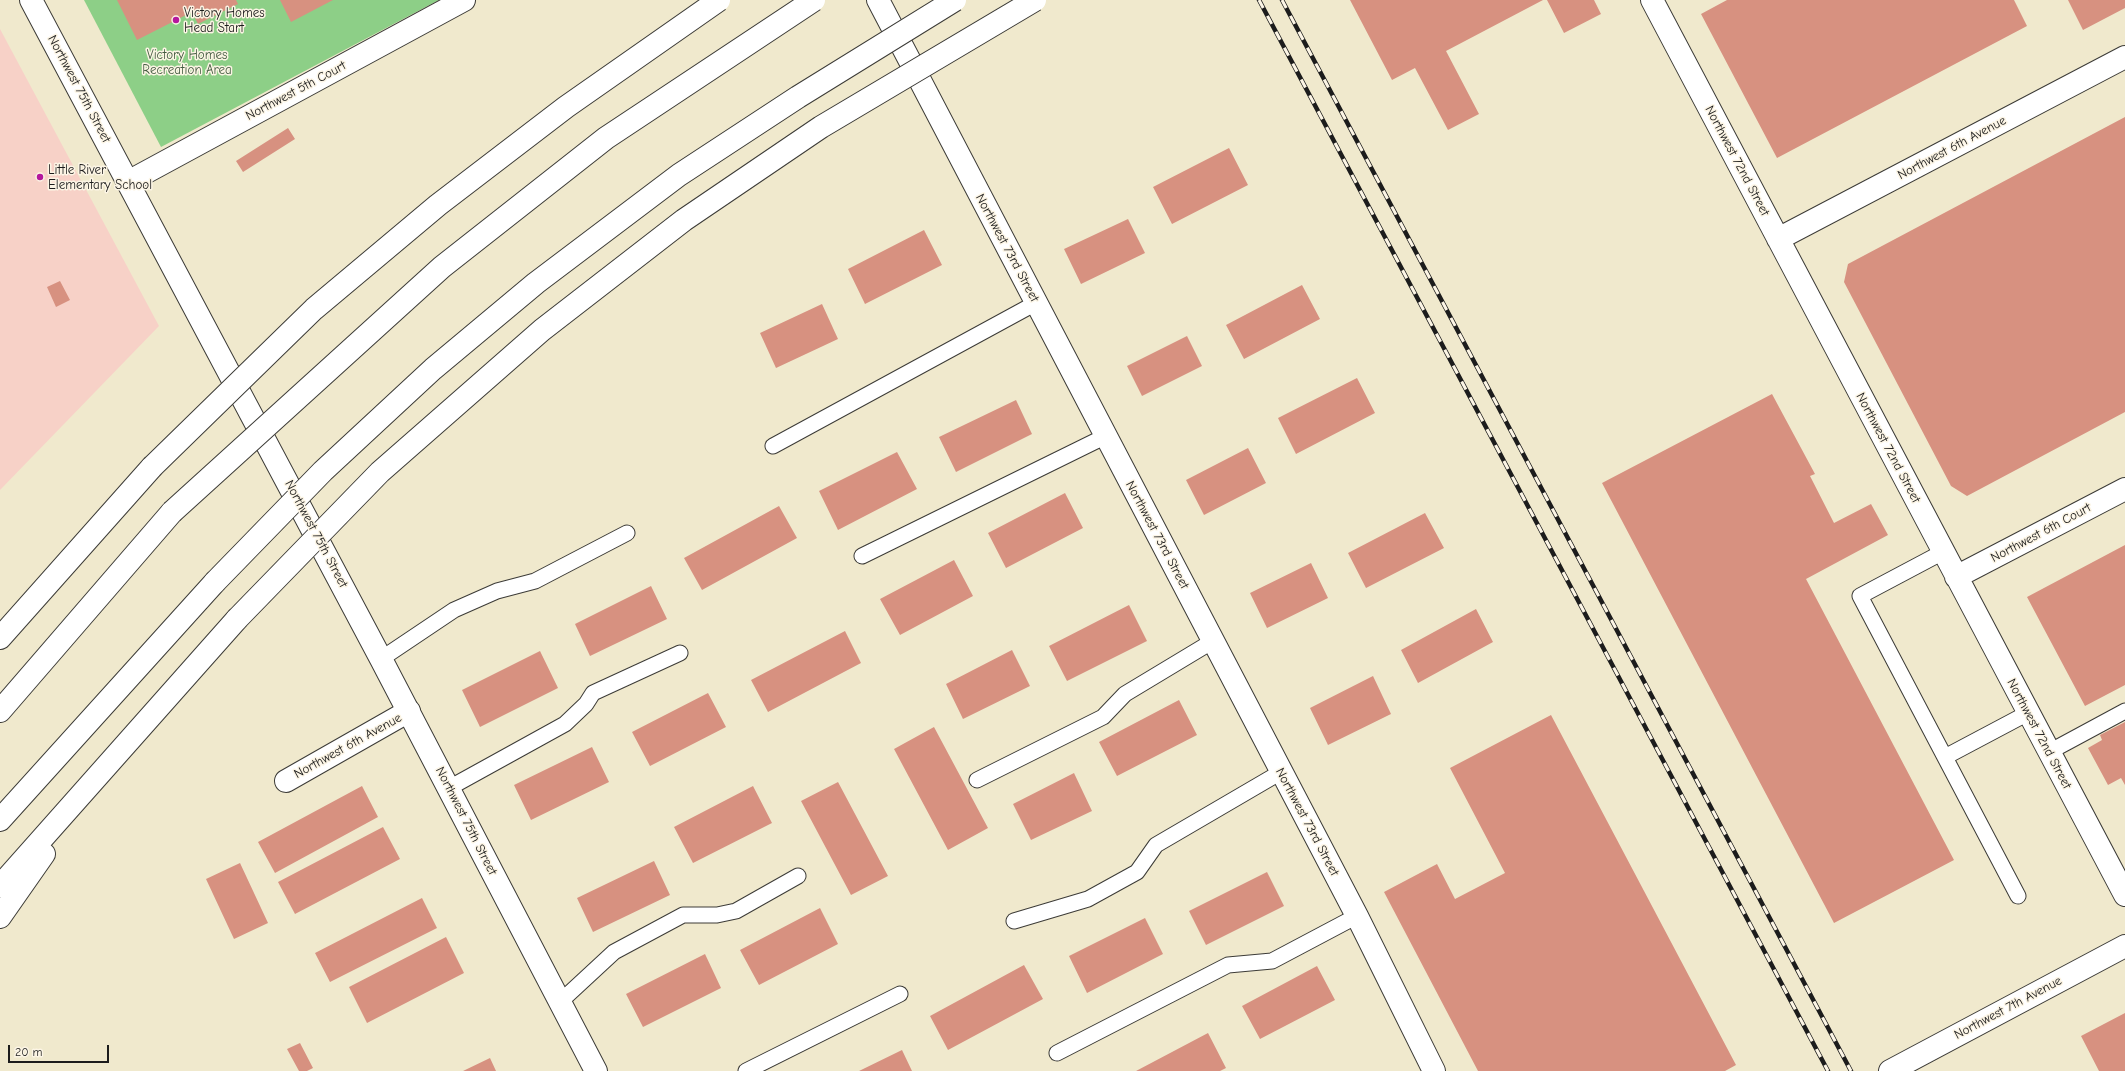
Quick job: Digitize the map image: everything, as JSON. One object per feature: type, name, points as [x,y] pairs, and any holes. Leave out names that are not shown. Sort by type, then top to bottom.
[{"type":"main road","name":"Northwest 75th Street","points":[[31,0],[382,659],[596,1071]]},
{"type":"main road","name":"Northwest 5th Court","points":[[128,182],[464,0]]},
{"type":"main road","points":[[0,638],[152,467],[314,309],[438,205],[566,107],[719,0]]},
{"type":"main road","points":[[0,711],[172,512],[442,267],[606,138],[814,0]]},
{"type":"main road","name":"Northwest 73rd Street","points":[[878,0],[1357,916],[1434,1071]]},
{"type":"main road","points":[[0,820],[215,582],[323,471],[433,369],[536,283],[679,175],[798,97],[955,0]]},
{"type":"main road","points":[[0,886],[237,619],[380,472],[542,330],[684,220],[821,127],[1035,0]]},
{"type":"main road","name":"Northwest 72nd Street","points":[[1652,0],[2125,895]]},
{"type":"main road","name":"Northwest 6th Avenue","points":[[1778,239],[2125,57]]},
{"type":"main road","name":"Northwest 6th Court","points":[[1956,577],[2125,489]]},
{"type":"main road","name":"Northwest 6th Avenue","points":[[286,781],[409,711]]},
{"type":"main road","points":[[0,917],[106,768]]},
{"type":"main road","name":"Northwest 7th Avenue","points":[[1890,1071],[2125,946]]},
{"type":"lane","points":[[773,446],[1036,303]]},
{"type":"lane","points":[[862,556],[1106,436]]},
{"type":"lane","points":[[382,659],[454,610],[497,591],[535,581],[627,533]]},
{"type":"lane","points":[[1943,552],[1860,596],[2018,896]]},
{"type":"lane","points":[[977,780],[1103,717],[1125,694],[1213,641]]},
{"type":"lane","points":[[450,788],[565,724],[586,704],[593,693],[680,653]]},
{"type":"lane","points":[[2049,752],[2125,711]]},
{"type":"lane","points":[[1945,757],[2028,713]]},
{"type":"lane","points":[[1014,921],[1088,899],[1123,880],[1137,872],[1156,845],[1281,772]]},
{"type":"lane","points":[[560,1002],[614,952],[683,915],[717,915],[736,911],[798,876]]},
{"type":"lane","points":[[1057,1053],[1228,965],[1272,961],[1357,916]]},
{"type":"lane","points":[[746,1071],[900,994]]},
{"type":"shaded area","name":"Little River Elementary School","points":[[0,29],[159,326],[0,490]]},
{"type":"green space","name":"Victory Homes Recreation Area","points":[[84,0],[439,0],[161,147]]},
{"type":"building","points":[[117,0],[236,0],[238,4],[198,24],[192,12],[137,40]]},
{"type":"building","points":[[280,0],[333,0],[291,22]]},
{"type":"building","points":[[1350,0],[1543,0],[1446,51],[1479,114],[1448,130],[1415,68],[1392,80]]},
{"type":"building","points":[[1547,0],[1594,0],[1601,14],[1564,33]]},
{"type":"building","points":[[1727,0],[2014,0],[2027,26],[1777,158],[1701,14]]},
{"type":"building","points":[[2068,0],[2125,0],[2125,8],[2083,30]]},
{"type":"building","points":[[2125,117],[2125,412],[1967,496],[1951,486],[1844,282],[1848,264]]},
{"type":"building","points":[[288,128],[295,139],[243,172],[236,161]]},
{"type":"building","points":[[1229,148],[1248,185],[1172,224],[1153,187]]},
{"type":"building","points":[[1128,219],[1145,253],[1081,284],[1064,249]]},
{"type":"building","points":[[924,230],[942,265],[865,304],[848,269]]},
{"type":"building","points":[[60,281],[70,300],[56,307],[47,287]]},
{"type":"building","points":[[1302,285],[1320,319],[1244,359],[1226,325]]},
{"type":"building","points":[[822,304],[838,339],[776,368],[760,333]]},
{"type":"building","points":[[1187,336],[1202,366],[1142,396],[1127,366]]},
{"type":"building","points":[[1357,378],[1375,413],[1296,454],[1278,418]]},
{"type":"building","points":[[1772,394],[1815,474],[1810,476],[1834,523],[1871,504],[1888,535],[1806,579],[1954,860],[1834,923],[1602,483]]},
{"type":"building","points":[[1016,400],[1032,434],[956,472],[939,437]]},
{"type":"building","points":[[1248,448],[1266,483],[1204,515],[1186,480]]},
{"type":"building","points":[[897,452],[917,489],[838,530],[819,491]]},
{"type":"building","points":[[1065,493],[1083,528],[1006,568],[988,533]]},
{"type":"building","points":[[779,506],[797,538],[702,590],[684,558]]},
{"type":"building","points":[[1425,513],[1444,548],[1366,588],[1348,553]]},
{"type":"building","points":[[2125,545],[2125,685],[2085,706],[2027,597]]},
{"type":"building","points":[[954,560],[973,596],[900,635],[880,599]]},
{"type":"building","points":[[1311,563],[1328,598],[1267,628],[1250,593]]},
{"type":"building","points":[[651,586],[667,619],[590,656],[575,624]]},
{"type":"building","points":[[1129,605],[1147,641],[1067,681],[1049,646]]},
{"type":"building","points":[[1476,609],[1493,642],[1418,683],[1401,650]]},
{"type":"building","points":[[845,631],[861,663],[768,712],[751,680]]},
{"type":"building","points":[[1012,650],[1030,686],[963,719],[946,684]]},
{"type":"building","points":[[540,651],[558,688],[480,727],[462,690]]},
{"type":"building","points":[[1373,676],[1391,714],[1328,745],[1310,708]]},
{"type":"building","points":[[708,693],[726,727],[650,766],[632,732]]},
{"type":"building","points":[[1179,700],[1197,735],[1117,776],[1099,742]]},
{"type":"building","points":[[1551,715],[1736,1065],[1725,1071],[1478,1071],[1384,892],[1437,864],[1455,899],[1505,873],[1450,768]]},
{"type":"building","points":[[2125,722],[2125,785],[2121,778],[2108,785],[2088,748],[2102,740],[2100,735]]},
{"type":"building","points":[[934,727],[988,828],[948,850],[894,749]]},
{"type":"building","points":[[592,747],[609,782],[531,820],[514,785]]},
{"type":"building","points":[[1074,773],[1092,811],[1031,840],[1013,804]]},
{"type":"building","points":[[838,782],[888,876],[851,895],[801,801]]},
{"type":"building","points":[[362,786],[378,817],[275,873],[258,842]]},
{"type":"building","points":[[753,786],[772,823],[693,863],[674,827]]},
{"type":"building","points":[[383,827],[400,859],[295,914],[278,882]]},
{"type":"building","points":[[654,861],[670,895],[593,932],[577,898]]},
{"type":"building","points":[[240,863],[268,923],[234,939],[206,879]]},
{"type":"building","points":[[1267,872],[1284,906],[1206,945],[1189,911]]},
{"type":"building","points":[[422,898],[437,928],[330,982],[315,953]]},
{"type":"building","points":[[820,908],[838,944],[759,985],[740,950]]},
{"type":"building","points":[[1145,918],[1163,954],[1087,993],[1069,956]]},
{"type":"building","points":[[446,937],[464,973],[367,1023],[349,987]]},
{"type":"building","points":[[705,954],[721,988],[643,1027],[626,994]]},
{"type":"building","points":[[1024,965],[1043,999],[948,1050],[930,1016]]},
{"type":"building","points":[[1317,966],[1335,1000],[1260,1039],[1242,1006]]},
{"type":"building","points":[[2125,1013],[2125,1071],[2099,1071],[2081,1036]]},
{"type":"building","points":[[1208,1033],[1226,1068],[1220,1071],[1136,1071]]},
{"type":"building","points":[[300,1043],[313,1068],[307,1071],[299,1071],[287,1049]]},
{"type":"building","points":[[902,1050],[912,1071],[859,1071]]},
{"type":"building","points":[[490,1058],[496,1071],[463,1071]]},
{"type":"railway","points":[[1259,0],[1828,1071]]},
{"type":"railway","points":[[1282,0],[1851,1071]]},
{"type":"place","name":"Victory Homes Head Start","points":[[176,20]]},
{"type":"place","name":"Little River Elementary School","points":[[40,177]]}]
